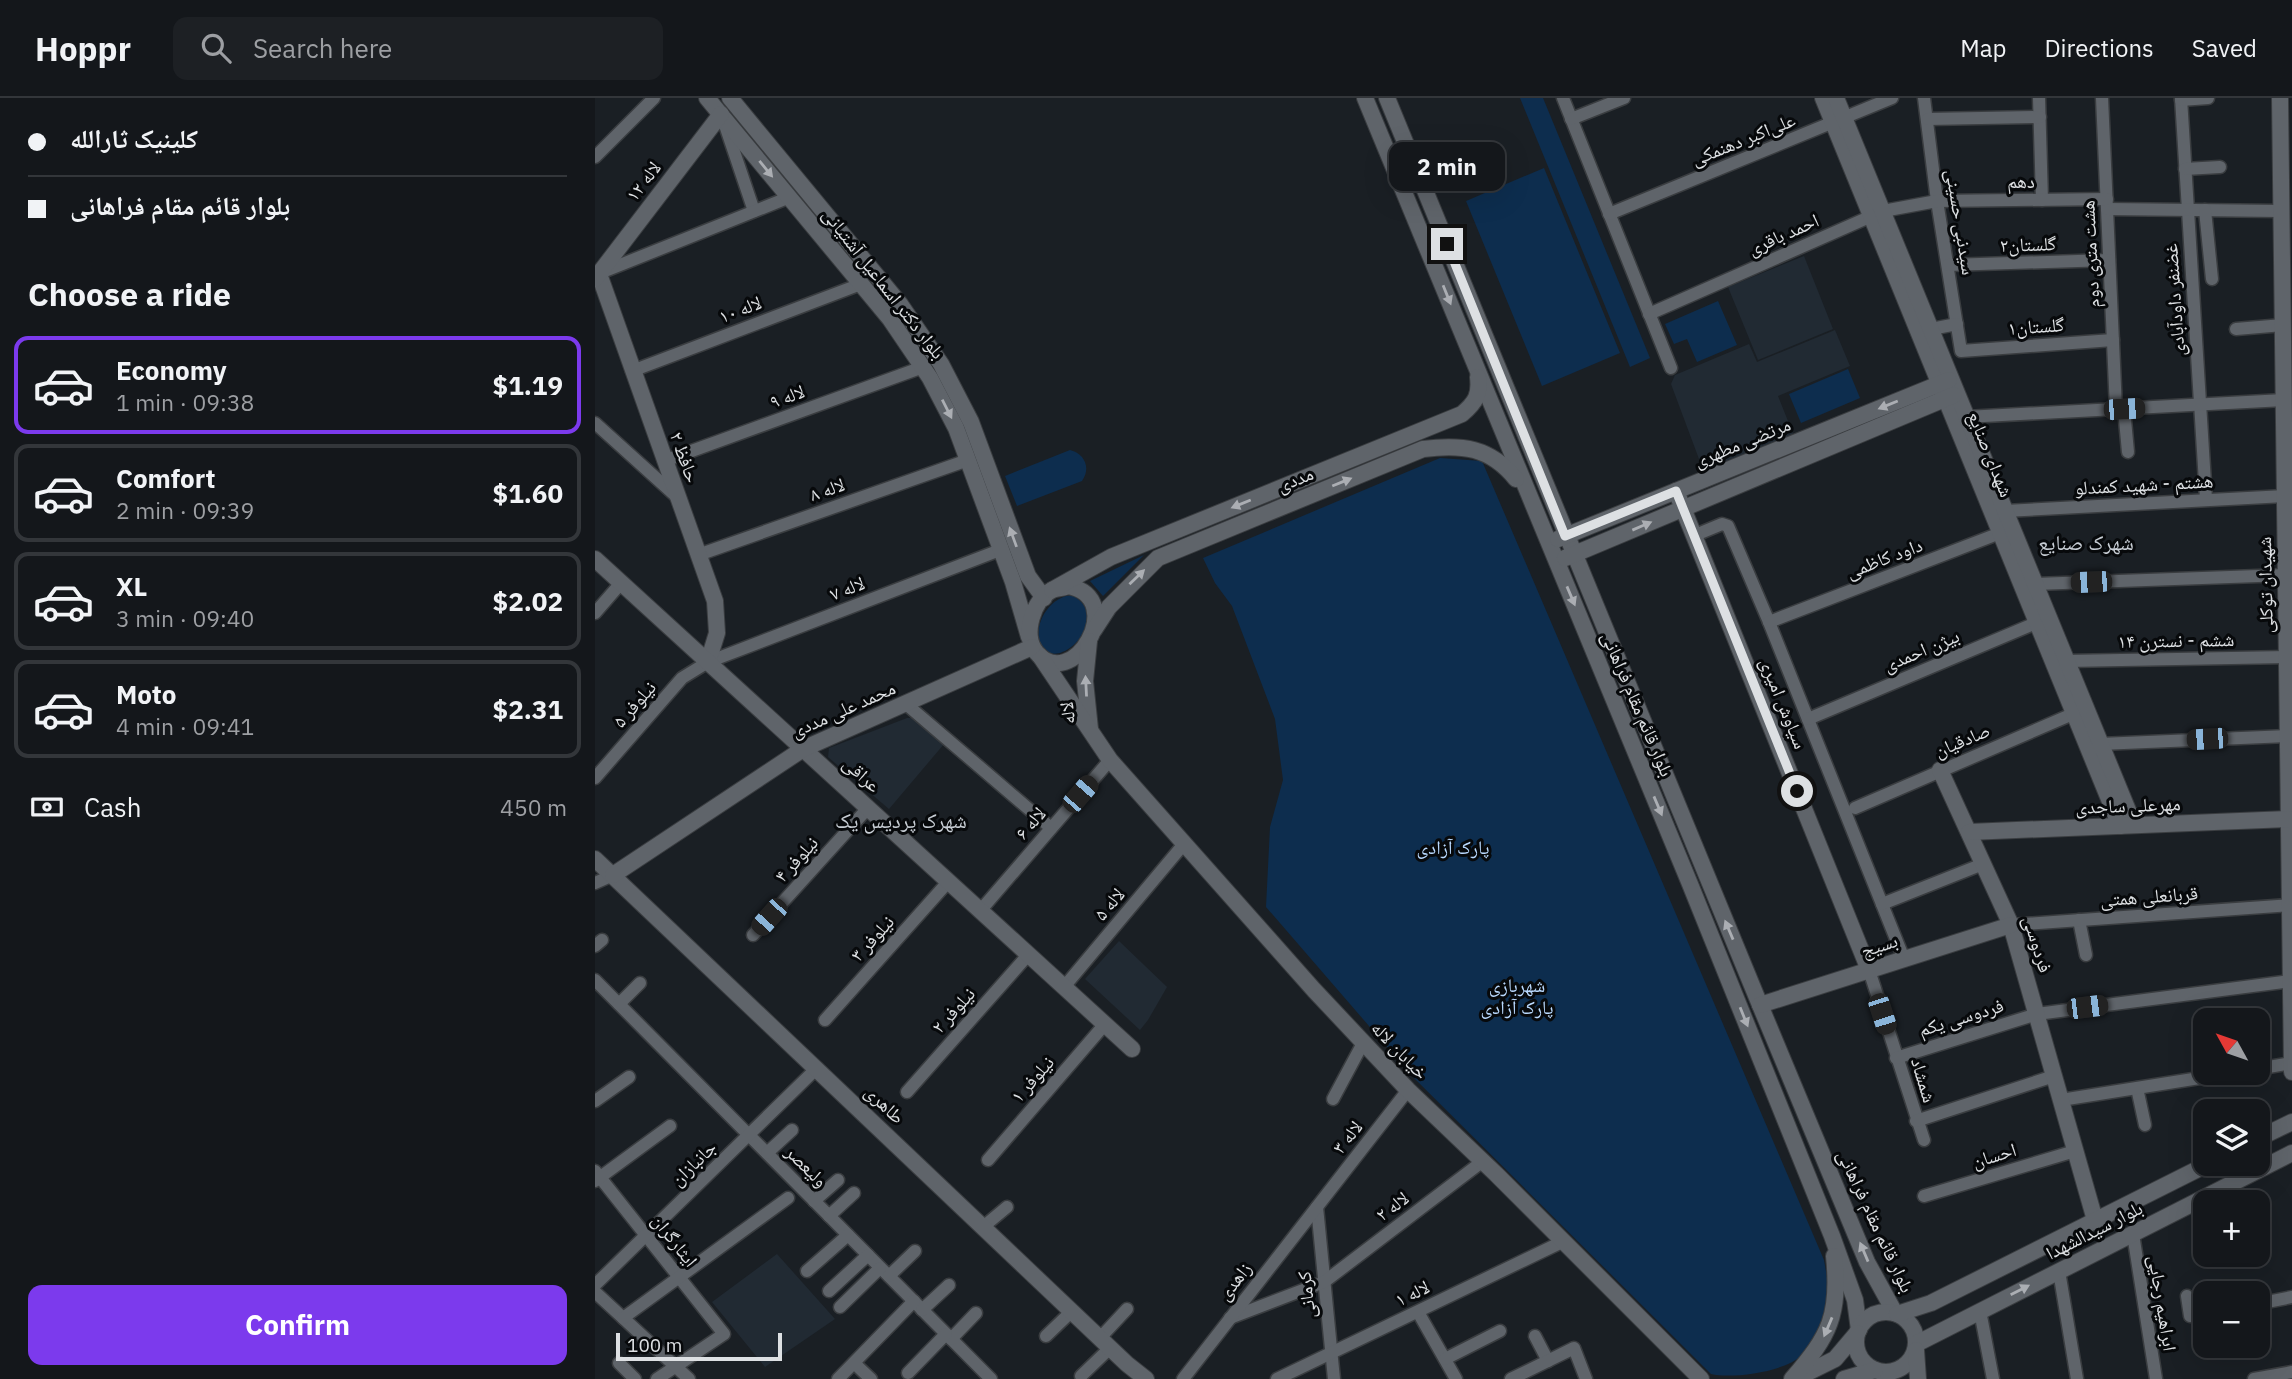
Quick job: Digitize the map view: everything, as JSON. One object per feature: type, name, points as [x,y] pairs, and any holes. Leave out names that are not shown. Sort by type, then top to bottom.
[{"type":"street","points":[[595,157],[654,98]]},
{"type":"street","name":"بلوار دکتر اسماعیل آشتیانی","points":[[707,98],[890,319],[923,367],[956,428],[1034,647]]},
{"type":"street","name":"بلوار دکتر اسماعیل آشتیانی","points":[[730,98],[900,304],[941,364],[971,422],[1028,576],[1048,594]]},
{"type":"street","name":"بلوار قائم مقام فراهانی","points":[[1365,98],[1832,1236],[1856,1300],[1858,1332]]},
{"type":"street","name":"بلوار قائم مقام فراهانی","points":[[1387,98],[1565,536],[1867,1262],[1896,1313]]},
{"type":"street","points":[[1563,98],[1671,369]]},
{"type":"street","points":[[1571,119],[1624,98]]},
{"type":"street","name":"شهدای صنایع","points":[[1823,98],[1839,121],[2127,826]]},
{"type":"street","name":"شهدای صنایع","points":[[1836,98],[1839,121]]},
{"type":"street","name":"علی‌اکبر دهنمکی","points":[[1609,214],[1892,98]]},
{"type":"street","name":"سیدنبی حسینی","points":[[1924,98],[1961,351]]},
{"type":"street","points":[[2039,98],[2042,200]]},
{"type":"street","name":"هشت متری دوم","points":[[2102,98],[2113,340],[2120,409],[2128,452]]},
{"type":"street","points":[[2181,99],[2208,98]]},
{"type":"street","name":"شهیدان توکلی","points":[[2280,98],[2288,473],[2285,496],[2289,552],[2286,575],[2290,700],[2288,736],[2292,1072]]},
{"type":"street","name":"غضنفر داودآبادی","points":[[2181,99],[2206,499]]},
{"type":"street","points":[[721,114],[754,211]]},
{"type":"street","name":"لاله ۱۲","points":[[596,274],[721,114]]},
{"type":"street","points":[[1927,119],[2040,117]]},
{"type":"street","points":[[2185,169],[2220,167]]},
{"type":"street","points":[[596,274],[790,197]]},
{"type":"street","name":"دهم","points":[[1937,201],[2042,200],[2188,209]]},
{"type":"street","name":"احمد باقری","points":[[1649,314],[1877,214],[1937,201]]},
{"type":"street","points":[[2188,209],[2281,211]]},
{"type":"street","points":[[2205,210],[2212,279]]},
{"type":"street","name":"شهدای صنایع","points":[[1877,214],[1931,329],[1948,389],[1966,417],[2005,511],[2006,531],[2035,584],[2043,620],[2066,661],[2080,711],[2100,744],[2115,796]]},
{"type":"street","name":"گلستان۲","points":[[1948,265],[2109,260]]},
{"type":"street","name":"حافظ ۲","points":[[596,274],[715,601],[717,633],[708,662]]},
{"type":"street","name":"لاله ۱۰","points":[[632,370],[861,284]]},
{"type":"street","points":[[2236,329],[2286,318]]},
{"type":"street","points":[[1931,329],[1957,324]]},
{"type":"street","name":"گلستان۱","points":[[1961,351],[2113,340]]},
{"type":"street","name":"لاله ۹","points":[[664,461],[923,367]]},
{"type":"street","name":"مددی","points":[[1048,594],[1111,558],[1462,414],[1474,404],[1480,393],[1478,371]]},
{"type":"street","name":"مرتضی مطهری","points":[[1549,543],[1676,491],[1948,389]]},
{"type":"street","name":"مرتضی مطهری","points":[[1556,561],[1682,509],[1948,389]]},
{"type":"street","points":[[1966,417],[2286,397]]},
{"type":"street","points":[[595,423],[677,497]]},
{"type":"street","points":[[1434,425],[1450,435],[1453,440],[1451,446]]},
{"type":"street","name":"مددی","points":[[1091,635],[1109,607],[1158,558],[1423,449],[1451,446],[1482,452],[1505,464],[1529,495]]},
{"type":"street","name":"لاله ۸","points":[[698,555],[968,460]]},
{"type":"street","name":"سیاوش امیری","points":[[1676,491],[1869,970]]},
{"type":"street","name":"هشتم - شهید کمندلو","points":[[2005,511],[2285,496]]},
{"type":"street","points":[[1693,536],[1723,524],[1728,526],[1904,959]]},
{"type":"street","name":"داود کاظمی","points":[[1769,622],[2006,531]]},
{"type":"street","name":"لاله ۷","points":[[708,662],[1000,550]]},
{"type":"street","name":"عراقی","points":[[595,559],[1132,1049]]},
{"type":"street","points":[[2035,584],[2286,575]]},
{"type":"street","points":[[595,614],[621,583]]},
{"type":"street","points":[[1068,586],[1080,589],[1089,596],[1094,607],[1091,635],[1082,652],[1057,663],[1034,647],[1032,616],[1048,594],[1068,586]]},
{"type":"street","name":"بیژن احمدی","points":[[1808,719],[2043,620]]},
{"type":"street","name":"لاله","points":[[1091,635],[1085,681],[1091,732]]},
{"type":"street","name":"لاله","points":[[1034,647],[1091,732]]},
{"type":"street","name":"محمد علی مددی","points":[[613,875],[803,749],[1034,647]]},
{"type":"street","name":"ششم - نسترن ۱۴","points":[[2066,661],[2287,657]]},
{"type":"street","name":"نیلوفر ۵","points":[[595,778],[682,678],[708,662]]},
{"type":"street","points":[[906,704],[1051,828]]},
{"type":"street","name":"صادقیان","points":[[1855,808],[1940,769],[2080,711]]},
{"type":"street","name":"خیابان لاله","points":[[1091,732],[1110,760],[1183,845],[1363,1043],[1700,1379]]},
{"type":"street","points":[[2100,744],[2288,736]]},
{"type":"street","name":"لاله ۶","points":[[980,911],[1110,760]]},
{"type":"street","name":"فردوسی","points":[[1940,769],[2011,925],[2095,1220]]},
{"type":"street","name":"نیلوفر ۴","points":[[753,935],[868,808]]},
{"type":"street","name":"مهرعلی ساجدی","points":[[1969,832],[2289,819]]},
{"type":"street","name":"لاله ۵","points":[[1064,987],[1183,845]]},
{"type":"street","name":"طاهری","points":[[595,859],[1146,1379]]},
{"type":"street","points":[[1882,904],[1983,864]]},
{"type":"street","points":[[595,883],[613,875]]},
{"type":"street","name":"نیلوفر ۳","points":[[825,1020],[949,882]]},
{"type":"street","name":"قربانعلی همتی","points":[[2011,925],[2290,905]]},
{"type":"street","points":[[2079,920],[2086,955]]},
{"type":"street","name":"بسیج","points":[[1760,1005],[2011,925]]},
{"type":"street","name":"نیلوفر ۲","points":[[907,1092],[1028,955]]},
{"type":"street","name":"شمشاد","points":[[1869,970],[1924,1140]]},
{"type":"street","name":"ولیعصر","points":[[595,980],[991,1379]]},
{"type":"street","name":"فردوسی یکم","points":[[1896,1058],[2036,1014],[2291,981]]},
{"type":"street","points":[[618,1004],[640,984]]},
{"type":"street","name":"نیلوفر ۱","points":[[988,1160],[1105,1024]]},
{"type":"street","points":[[1333,1099],[1363,1043]]},
{"type":"street","points":[[2270,1067],[2292,1063]]},
{"type":"street","name":"جانبازان","points":[[595,1285],[817,1068]]},
{"type":"street","points":[[1916,1121],[2054,1076]]},
{"type":"street","points":[[595,1101],[629,1077]]},
{"type":"street","points":[[2060,1100],[2193,1079]]},
{"type":"street","points":[[2137,1087],[2145,1125]]},
{"type":"street","name":"لاله ۳","points":[[1317,1207],[1408,1090]]},
{"type":"street","points":[[2270,1133],[2292,1122]]},
{"type":"street","points":[[597,1177],[670,1126]]},
{"type":"street","points":[[767,1153],[792,1130]]},
{"type":"street","name":"احسان","points":[[1924,1196],[2075,1151]]},
{"type":"street","name":"بلوار سیدالشهدا","points":[[1916,1346],[1945,1328],[2292,1153]]},
{"type":"street","name":"لاله ۲","points":[[1230,1318],[1324,1282],[1483,1161]]},
{"type":"street","name":"بلوار سیدالشهدا","points":[[1896,1313],[1931,1303],[2193,1171]]},
{"type":"street","name":"ایثارگران","points":[[597,1177],[647,1235],[723,1334],[675,1366]]},
{"type":"street","points":[[814,1201],[838,1180]]},
{"type":"street","points":[[829,1216],[854,1193]]},
{"type":"street","points":[[623,1318],[788,1198]]},
{"type":"street","points":[[983,1227],[1006,1207]]},
{"type":"street","name":"کرمانی","points":[[1317,1207],[1334,1379]]},
{"type":"street","name":"زاهدی","points":[[1183,1379],[1317,1207]]},
{"type":"street","name":"ابراهیم رجایی","points":[[2133,1234],[2156,1379]]},
{"type":"street","points":[[807,1271],[848,1235]]},
{"type":"street","points":[[1794,1379],[1817,1350],[1830,1325],[1836,1302],[1832,1236]]},
{"type":"street","name":"لاله ۱","points":[[1277,1379],[1564,1241]]},
{"type":"street","points":[[840,1307],[915,1251]]},
{"type":"street","points":[[829,1292],[868,1255]]},
{"type":"street","points":[[2059,1271],[2077,1379]]},
{"type":"street","points":[[838,1379],[918,1306],[949,1284]]},
{"type":"street","points":[[595,1293],[689,1379]]},
{"type":"street","points":[[2187,1296],[2188,1317],[2193,1316]]},
{"type":"street","points":[[2270,1301],[2292,1297]]},
{"type":"street","points":[[1931,1303],[1945,1328]]},
{"type":"street","points":[[1081,1376],[1127,1309]]},
{"type":"street","points":[[1046,1336],[1072,1311]]},
{"type":"street","points":[[1980,1311],[1993,1379]]},
{"type":"street","points":[[1418,1312],[1445,1359],[1451,1377]]},
{"type":"street","points":[[1794,1379],[1835,1359],[1862,1324],[1881,1312],[1896,1313],[1910,1323],[1916,1336],[1918,1379]]},
{"type":"street","points":[[908,1373],[976,1313]]},
{"type":"street","points":[[1445,1359],[1500,1331]]},
{"type":"street","points":[[1858,1332],[1857,1351],[1861,1359],[1879,1373]]},
{"type":"street","points":[[1535,1336],[1548,1361]]},
{"type":"street","points":[[1835,1359],[1844,1379],[1902,1368],[1913,1355],[1916,1346]]},
{"type":"street","points":[[1516,1378],[1574,1348],[1586,1379]]},
{"type":"street","points":[[619,1363],[635,1379]]},
{"type":"street","points":[[854,1363],[871,1379]]},
{"type":"street","points":[[657,1379],[675,1366]]},
{"type":"street","points":[[2254,1379],[2292,1372]]},
{"type":"shaded area","points":[[1804,256],[1833,329],[1758,360],[1728,287]]},
{"type":"shaded area","points":[[1835,330],[1850,366],[1778,396],[1794,436],[1710,470],[1702,467],[1671,384],[1675,375],[1749,344],[1757,362]]},
{"type":"shaded area","points":[[907,718],[914,718],[944,744],[889,809],[828,757],[829,748]]},
{"type":"shaded area","points":[[1119,941],[1167,987],[1140,1030],[1085,979]]},
{"type":"shaded area","points":[[777,1254],[835,1319],[765,1367],[712,1302]]},
{"type":"green space","points":[[1520,98],[1543,98],[1650,358],[1630,367]]},
{"type":"green space","points":[[1544,168],[1620,353],[1542,386],[1466,201]]},
{"type":"green space","points":[[1718,301],[1737,345],[1697,362],[1687,339],[1674,344],[1665,324]]},
{"type":"green space","points":[[1848,369],[1860,398],[1801,423],[1789,394]]},
{"type":"green space","points":[[1070,450],[1085,462],[1086,471],[1082,481],[1017,506],[1005,476]]},
{"type":"green space","name":"پارک آزادی","points":[[1440,458],[1482,461],[1824,1260],[1829,1295],[1825,1321],[1818,1336],[1802,1355],[1784,1366],[1745,1375],[1711,1374],[1414,1078],[1266,907],[1270,827],[1283,780],[1275,719],[1232,606],[1215,583],[1203,558]]},
{"type":"green space","points":[[1144,555],[1103,596],[1090,581]]},
{"type":"green space","points":[[1072,595],[1084,606],[1087,618],[1084,631],[1077,642],[1055,654],[1045,650],[1039,639],[1040,624],[1052,604]]},
{"type":"district","name":"شهرک صنایع","points":[[2086,543]]},
{"type":"district","name":"شهرک پردیس یک","points":[[901,821]]},
{"type":"route","points":[[1447,244],[1565,536],[1676,491],[1797,791]]},
{"type":"park label","name":"شهربازی پارک آزادی","points":[[1517,996]]}]
